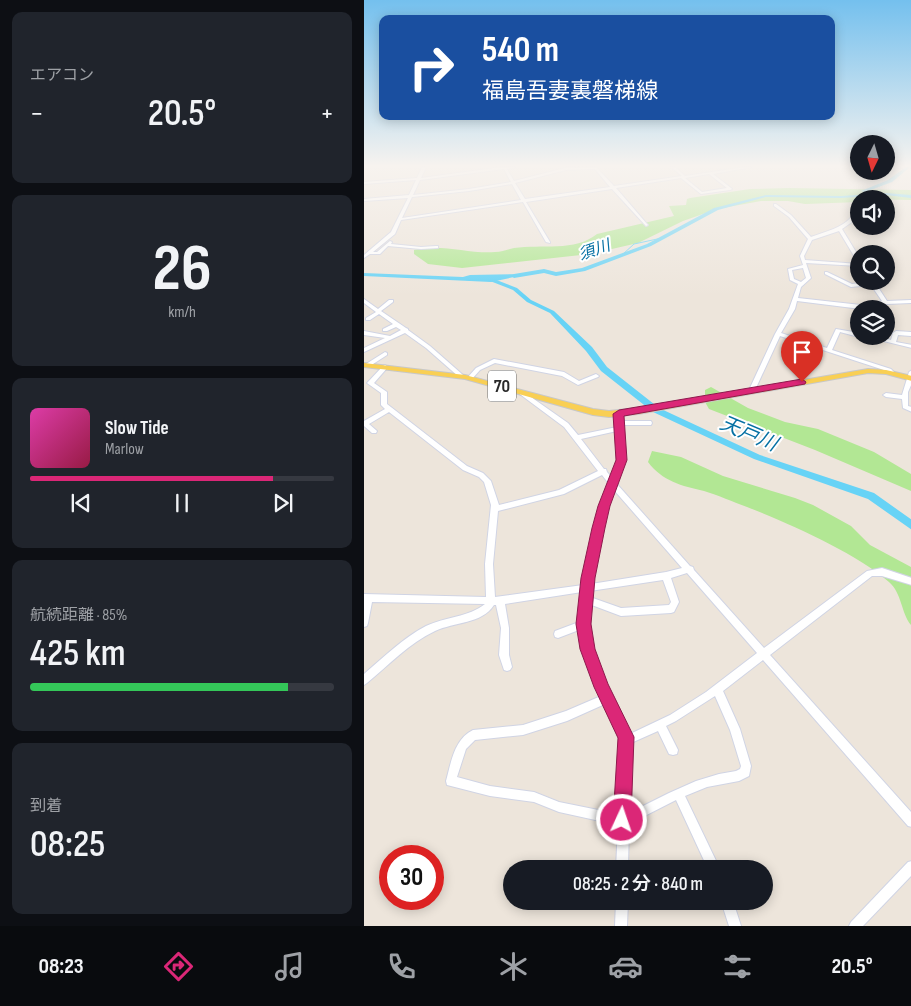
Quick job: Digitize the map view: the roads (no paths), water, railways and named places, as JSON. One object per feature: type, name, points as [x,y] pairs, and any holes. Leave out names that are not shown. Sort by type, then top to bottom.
[{"type":"main road","name":"70","points":[[366,365],[470,378],[593,412],[619,422],[638,412],[862,371],[910,376]]},
{"type":"street","points":[[367,255],[388,238],[404,210]]},
{"type":"street","points":[[400,219],[461,210]]},
{"type":"street","points":[[529,210],[548,242]]},
{"type":"street","points":[[633,210],[646,225]]},
{"type":"street","points":[[782,210],[790,216],[810,239]]},
{"type":"street","points":[[752,390],[801,284],[809,279],[803,254],[810,239],[823,233],[840,229],[850,220]]},
{"type":"street","points":[[840,229],[850,245]]},
{"type":"street","points":[[367,255],[378,253],[389,244],[391,240],[388,238]]},
{"type":"street","points":[[389,244],[421,248],[436,247]]},
{"type":"street","points":[[801,284],[792,280],[790,269],[804,264],[850,266]]},
{"type":"street","points":[[827,273],[850,285]]},
{"type":"street","points":[[795,299],[850,306]]},
{"type":"street","points":[[364,301],[406,330],[461,376]]},
{"type":"street","points":[[368,319],[391,301]]},
{"type":"street","points":[[895,302],[911,301]]},
{"type":"street","points":[[385,330],[397,324]]},
{"type":"street","points":[[364,350],[406,330]]},
{"type":"street","points":[[829,350],[838,330],[850,333]]},
{"type":"street","points":[[364,333],[389,337]]},
{"type":"street","points":[[778,334],[869,362],[892,373]]},
{"type":"street","points":[[895,334],[911,334]]},
{"type":"street","points":[[364,342],[372,345]]},
{"type":"street","points":[[895,343],[911,347]]},
{"type":"street","points":[[366,365],[385,354]]},
{"type":"street","points":[[470,378],[478,369],[494,361],[564,374],[578,383],[596,376]]},
{"type":"street","points":[[385,367],[370,383],[384,392],[384,405],[465,468],[486,479],[495,498],[489,564],[495,601],[505,628],[504,655],[507,667]]},
{"type":"street","points":[[910,376],[905,407],[911,410]]},
{"type":"street","points":[[519,391],[561,421],[612,483],[690,568],[911,822]]},
{"type":"street","points":[[886,395],[907,396]]},
{"type":"street","points":[[374,431],[364,423],[390,410]]},
{"type":"street","points":[[576,438],[619,422],[649,423]]},
{"type":"street","points":[[619,422],[623,452],[602,514],[586,589],[584,624],[588,649],[607,698],[627,740],[622,820],[622,860]]},
{"type":"street","points":[[495,509],[561,492],[604,471]]},
{"type":"street","points":[[364,623],[366,598],[495,601],[666,576],[690,568]]},
{"type":"street","points":[[627,740],[660,725],[717,689],[870,573],[882,572],[911,582]]},
{"type":"street","points":[[585,599],[618,612],[671,609],[675,602],[666,576]]},
{"type":"street","points":[[364,680],[423,632],[481,612],[495,601]]},
{"type":"street","points":[[558,634],[584,624]]},
{"type":"street","points":[[607,698],[567,716],[523,730],[473,735],[462,746],[451,781],[490,791],[534,797],[560,808],[622,820],[629,819],[714,780],[740,776],[746,770],[735,729],[717,689]]},
{"type":"street","points":[[660,725],[673,750]]},
{"type":"street","points":[[679,795],[710,860]]},
{"type":"street","points":[[855,926],[911,866]]},
{"type":"street","points":[[621,926],[622,910]]},
{"type":"street","points":[[730,910],[735,926]]},
{"type":"water","points":[[364,273],[463,277],[470,275],[528,274],[491,282],[364,276]]},
{"type":"waterway","name":"須川","points":[[514,276],[544,271],[556,274],[583,270],[649,245],[714,210]]},
{"type":"waterway","points":[[622,255],[634,244],[662,238]]},
{"type":"waterway","name":"天戸川","points":[[492,280],[515,289],[529,301],[552,312],[589,349],[604,369],[656,410],[757,457],[871,496],[912,526]]}]
